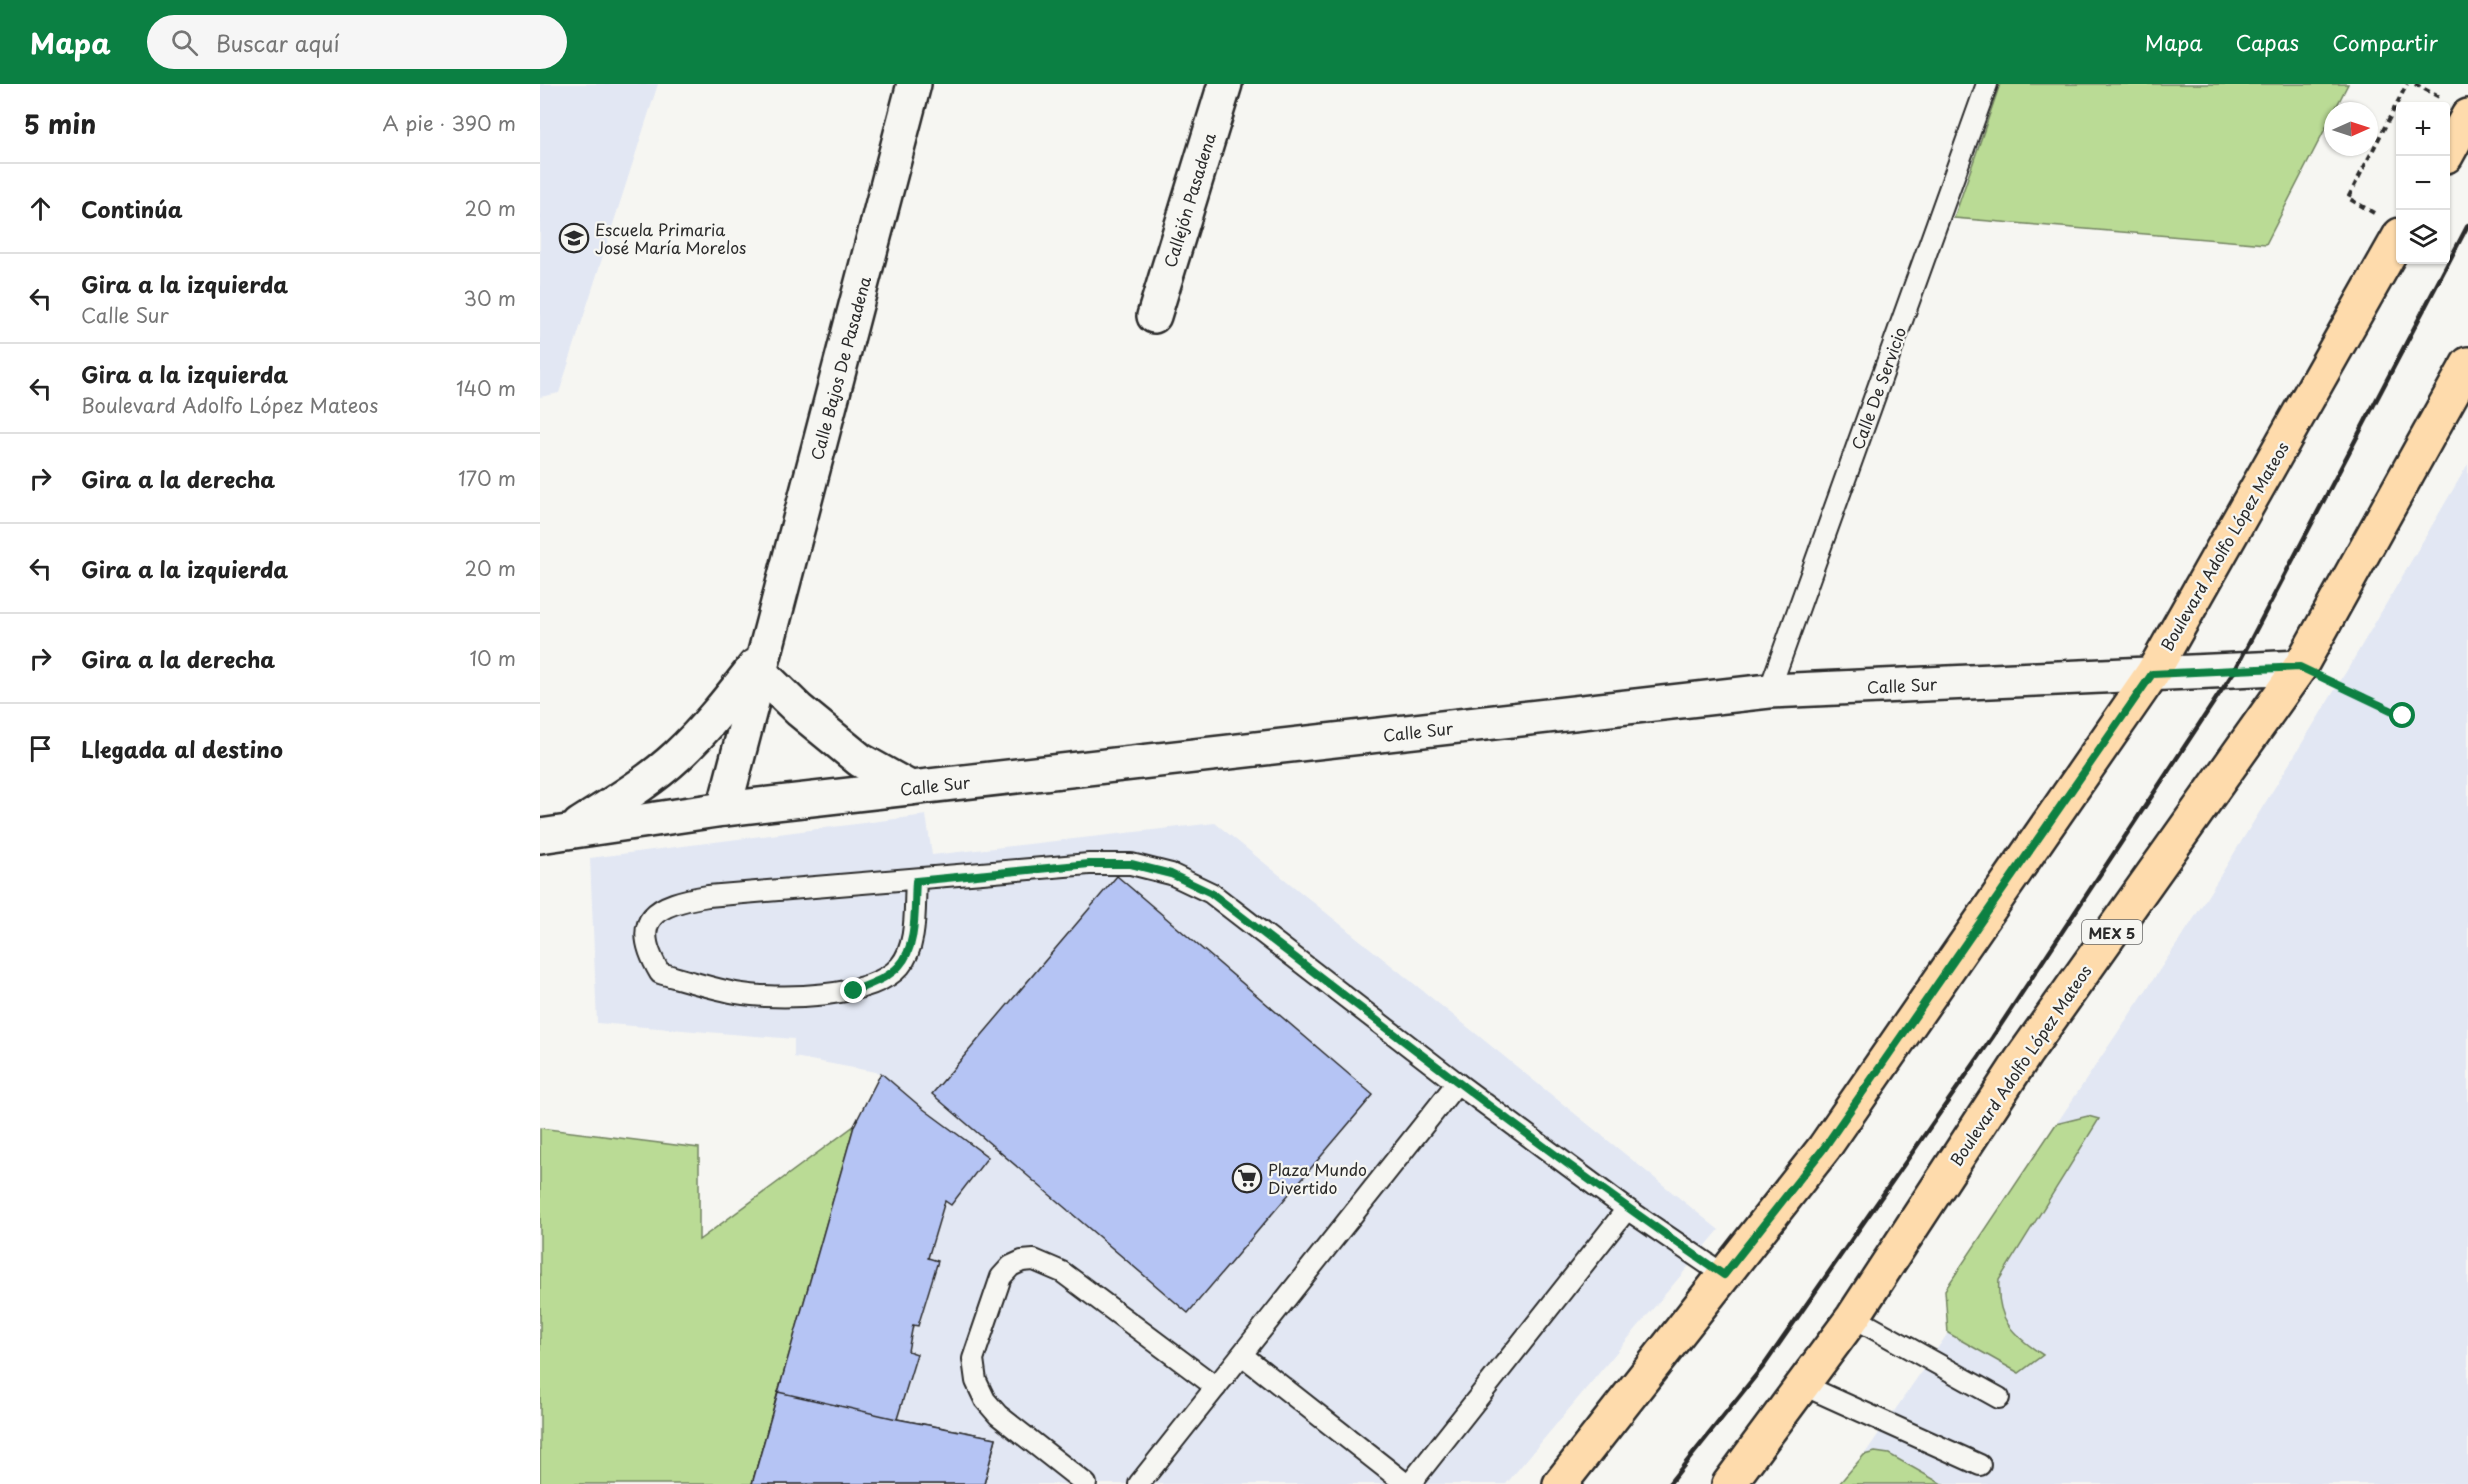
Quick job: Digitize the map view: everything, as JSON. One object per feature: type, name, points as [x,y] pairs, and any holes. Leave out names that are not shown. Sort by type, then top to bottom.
[{"type":"main road","points":[[2450,147],[2468,116]]},
{"type":"main road","name":"Boulevard Adolfo López Mateos","points":[[1560,1484],[1824,1148],[2152,674],[2396,242]]},
{"type":"main road","name":"Boulevard Adolfo López Mateos","points":[[1734,1482],[1853,1317],[2025,1054],[2300,667],[2468,364]]},
{"type":"street","name":"Calle Bajos De Pasadena","points":[[724,808],[914,84]]},
{"type":"street","name":"Callejón Pasadena","points":[[1154,316],[1225,84]]},
{"type":"street","name":"Calle Bajos De Pasadena","points":[[555,833],[636,788],[676,756],[763,662]]},
{"type":"street","points":[[763,662],[799,710],[860,760],[910,788]]},
{"type":"street","name":"Calle Sur","points":[[555,833],[724,808],[1769,691],[2300,667]]},
{"type":"lane","name":"Calle De Servicio","points":[[1769,691],[1987,84]]},
{"type":"lane","points":[[916,881],[911,941],[900,966],[883,978],[854,991],[806,996],[737,993],[660,973],[647,951],[647,930],[654,913],[673,902],[708,896],[916,881],[1089,864],[1131,864],[1171,874],[1211,893],[1457,1083],[1628,1209],[1724,1275]]},
{"type":"lane","points":[[1139,1484],[1457,1083]]},
{"type":"lane","points":[[1410,1484],[1628,1209]]},
{"type":"lane","points":[[1086,1484],[998,1415],[985,1400],[975,1381],[973,1359],[1000,1277],[1011,1266],[1022,1261],[1034,1260],[1062,1272],[1216,1387]]},
{"type":"lane","points":[[1853,1317],[1999,1398]]},
{"type":"lane","points":[[1242,1355],[1406,1484]]},
{"type":"lane","points":[[1803,1385],[1980,1465]]},
{"type":"path","points":[[2348,198],[2406,84]]},
{"type":"path","points":[[2300,667],[2403,716]]},
{"type":"shaded area","name":"Escuela Primaria José María Morelos","points":[[540,84],[658,84],[559,393],[540,397]]},
{"type":"shaded area","points":[[2468,464],[2468,1484],[1942,1484],[1889,1454],[1875,1452],[1864,1455],[1948,1333],[1945,1290],[2191,923],[2349,667]]},
{"type":"shaded area","name":"Plaza Mundo Divertido","points":[[926,815],[932,855],[1215,823],[1719,1230],[1506,1484],[752,1484],[854,1126],[881,1073],[794,1057],[794,1039],[597,1023],[590,858]]},
{"type":"green space","points":[[2000,84],[2348,84],[2339,102],[2324,102],[2324,131],[2266,244],[1954,218]]},
{"type":"green space","points":[[2088,1116],[2099,1119],[1999,1280],[2000,1305],[2008,1325],[2043,1355],[2019,1373],[1948,1333],[1945,1290],[2056,1124]]},
{"type":"green space","points":[[854,1126],[752,1484],[540,1484],[540,1128],[699,1148],[699,1240]]},
{"type":"green space","points":[[1875,1452],[1889,1454],[1942,1484],[1839,1484],[1864,1455]]},
{"type":"building","points":[[1117,876],[1373,1095],[1188,1313],[932,1094]]},
{"type":"building","points":[[881,1073],[922,1108],[988,1157],[951,1205],[945,1201],[928,1258],[938,1261],[918,1326],[913,1325],[908,1351],[917,1354],[897,1419],[996,1438],[984,1484],[752,1484],[854,1126]]},
{"type":"building","points":[[778,1392],[897,1419],[996,1438],[984,1484],[752,1484]]},
{"type":"railway","points":[[1669,1484],[1765,1364],[1992,1038],[2235,670],[2468,225]]},
{"type":"place","name":"Escuela Primaria José María Morelos","points":[[574,238]]},
{"type":"place","name":"Plaza Mundo Divertido","points":[[1247,1178]]},
{"type":"route","points":[[854,991],[883,978],[900,966],[911,941],[916,881],[1089,864],[1131,864],[1171,874],[1211,893],[1457,1083],[1628,1209],[1724,1275],[1824,1148],[2152,674],[2300,667],[2403,716]]}]
